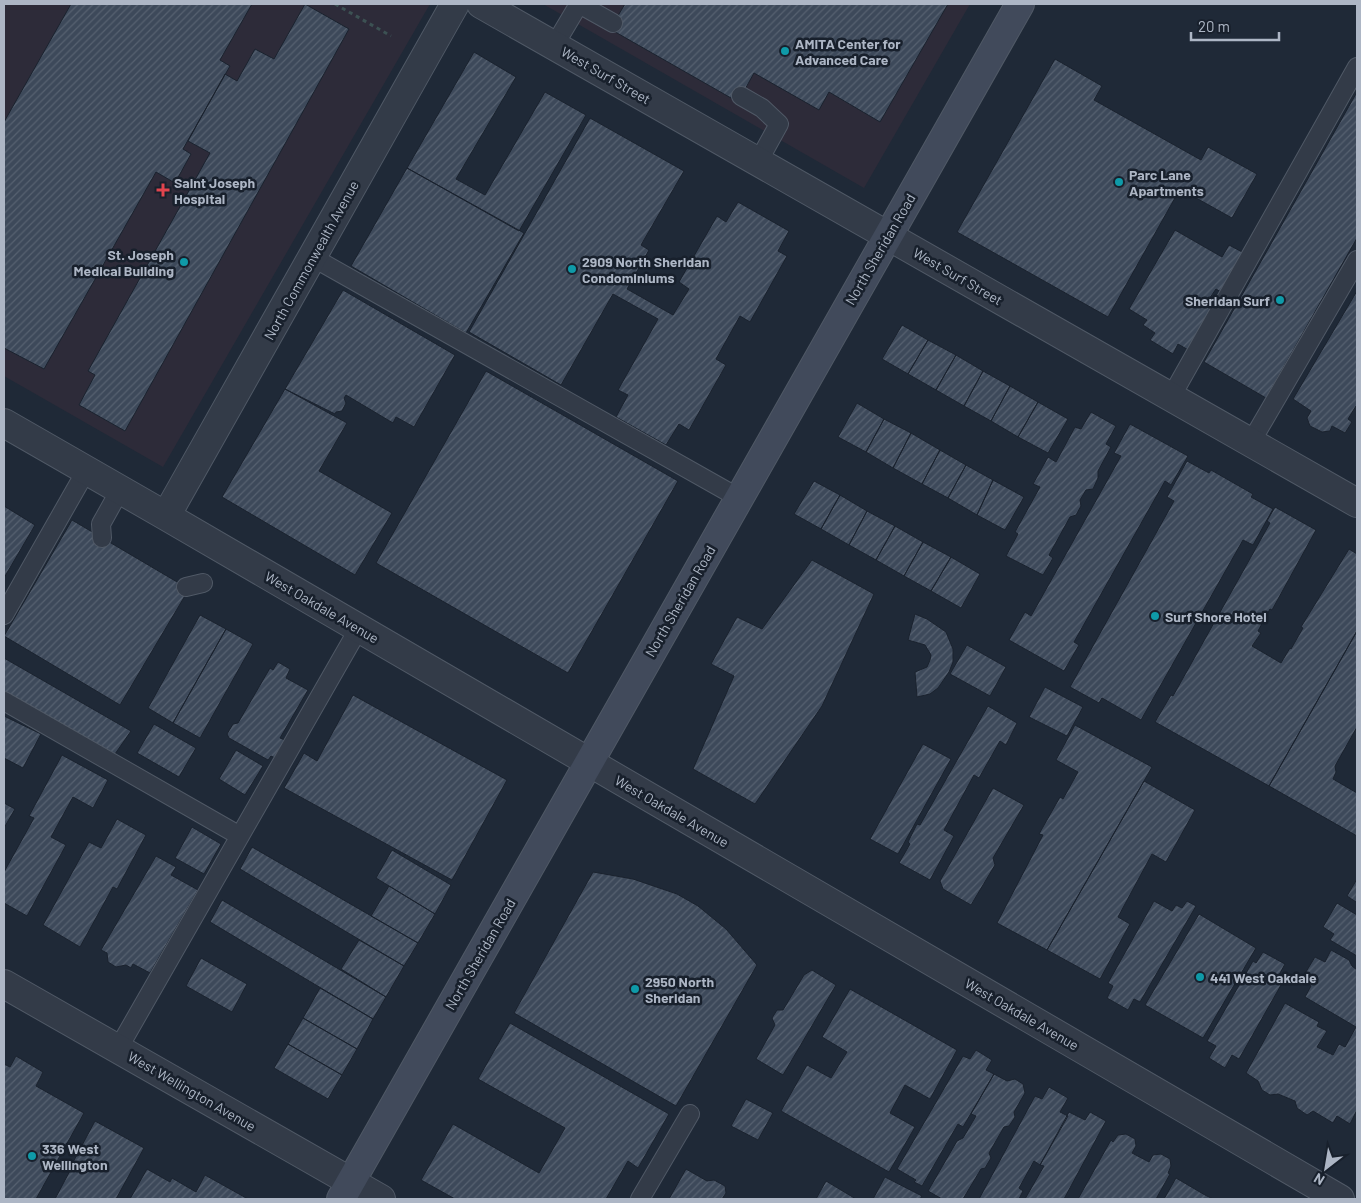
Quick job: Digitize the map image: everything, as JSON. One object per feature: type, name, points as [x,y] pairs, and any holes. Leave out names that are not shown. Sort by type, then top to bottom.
[{"type":"main road","name":"North Sheridan Road","points":[[346,1190],[1020,4]]},
{"type":"street","name":"North Commonwealth Avenue","points":[[166,516],[455,4]]},
{"type":"street","name":"West Surf Street","points":[[481,4],[1357,503]]},
{"type":"street","name":"West Oakdale Avenue","points":[[4,423],[1340,1199]]},
{"type":"street","name":"West Wellington Avenue","points":[[4,984],[118,1049],[346,1190],[381,1199]]},
{"type":"lane","points":[[554,46],[579,4],[613,23]]},
{"type":"lane","points":[[1171,397],[1357,67]]},
{"type":"lane","points":[[741,96],[762,108],[779,124],[758,162]]},
{"type":"lane","points":[[312,257],[739,498]]},
{"type":"lane","points":[[1251,442],[1357,260]]},
{"type":"lane","points":[[4,615],[86,471]]},
{"type":"lane","points":[[102,538],[100,524],[120,490]]},
{"type":"lane","points":[[186,588],[203,583]]},
{"type":"lane","points":[[118,1049],[359,628]]},
{"type":"lane","points":[[4,701],[240,836]]},
{"type":"lane","points":[[640,1199],[690,1114]]},
{"type":"path","points":[[335,4],[391,36]]},
{"type":"shaded area","name":"Saint Joseph Hospital","points":[[4,4],[430,4],[163,467],[4,376]]},
{"type":"shaded area","name":"AMITA Center for Advanced Care","points":[[543,4],[970,4],[864,188]]},
{"type":"building","points":[[71,4],[252,4],[220,60],[230,66],[183,149],[191,154],[175,183],[156,172],[44,369],[4,348],[4,122]]},
{"type":"building","name":"St. Joseph Medical Building","points":[[305,4],[349,29],[125,431],[79,405],[95,375],[88,371],[210,153],[188,141],[225,74],[237,81],[255,49],[274,59]]},
{"type":"building","name":"AMITA Center for Advanced Care","points":[[625,4],[948,4],[880,122],[829,92],[819,110],[754,73],[738,102],[610,29]]},
{"type":"building","points":[[474,52],[516,77],[456,179],[485,195],[545,92],[586,115],[519,231],[407,168]]},
{"type":"building","name":"Parc Lane Apartments","points":[[1055,59],[1102,86],[1094,100],[1201,160],[1208,147],[1257,174],[1232,218],[1180,189],[1108,317],[957,232]]},
{"type":"building","name":"Sheridan Surf","points":[[1357,92],[1357,238],[1266,398],[1204,362]]},
{"type":"building","name":"2909 North Sheridan Condominiums","points":[[590,118],[684,171],[641,245],[649,250],[627,289],[673,315],[689,289],[679,282],[717,216],[726,222],[738,202],[789,231],[778,251],[787,256],[750,322],[740,316],[716,359],[726,365],[689,430],[679,424],[666,445],[616,417],[628,395],[618,390],[658,319],[613,294],[561,385],[469,332]]},
{"type":"building","points":[[407,168],[524,233],[466,333],[351,266]]},
{"type":"building","points":[[1175,230],[1222,257],[1229,245],[1244,253],[1221,292],[1216,289],[1207,302],[1215,307],[1190,351],[1178,344],[1173,354],[1150,340],[1155,333],[1143,325],[1147,320],[1129,309]]},
{"type":"building","points":[[343,290],[455,355],[414,427],[396,417],[393,423],[346,395],[344,398],[346,403],[342,411],[335,414],[285,389]]},
{"type":"building","points":[[1357,291],[1357,407],[1348,419],[1352,422],[1345,433],[1332,426],[1330,431],[1322,432],[1310,426],[1307,418],[1311,411],[1293,399]]},
{"type":"building","points":[[902,325],[928,340],[908,374],[882,359]]},
{"type":"building","points":[[928,340],[956,355],[936,390],[908,374]]},
{"type":"building","points":[[956,355],[983,371],[964,406],[936,390]]},
{"type":"building","points":[[486,371],[678,481],[568,673],[376,563]]},
{"type":"building","points":[[983,371],[1010,386],[991,421],[964,406]]},
{"type":"building","points":[[1010,386],[1038,402],[1018,437],[991,421]]},
{"type":"building","points":[[285,389],[347,423],[319,471],[392,513],[355,575],[222,497]]},
{"type":"building","points":[[1038,402],[1068,419],[1048,453],[1018,437]]},
{"type":"building","points":[[857,403],[884,419],[866,452],[838,437]]},
{"type":"building","points":[[1091,412],[1116,426],[1106,444],[1111,447],[1098,471],[1098,478],[1093,489],[1086,490],[1080,500],[1081,506],[1076,515],[1070,517],[1049,555],[1053,558],[1043,575],[1006,556],[1018,534],[1015,532],[1040,487],[1033,484],[1048,457],[1056,462],[1075,427],[1081,429]]},
{"type":"building","points":[[884,419],[911,433],[893,468],[866,452]]},
{"type":"building","points":[[1130,424],[1188,456],[1171,485],[1165,481],[1074,642],[1079,645],[1064,671],[1009,640],[1025,612],[1031,616],[1121,456],[1114,453]]},
{"type":"building","points":[[911,433],[940,450],[922,484],[893,468]]},
{"type":"building","points":[[940,450],[966,465],[948,498],[922,484]]},
{"type":"building","name":"Surf Shore Hotel","points":[[1187,461],[1209,473],[1211,470],[1253,494],[1251,497],[1273,509],[1253,545],[1243,540],[1141,720],[1102,698],[1099,703],[1070,687],[1174,501],[1167,497]]},
{"type":"building","points":[[966,465],[993,480],[977,515],[948,498]]},
{"type":"building","points":[[993,480],[1024,497],[1005,530],[977,515]]},
{"type":"building","points":[[814,481],[840,495],[821,529],[794,514]]},
{"type":"building","points":[[840,495],[867,511],[849,545],[821,529]]},
{"type":"building","points":[[4,506],[35,525],[4,578]]},
{"type":"building","points":[[1275,507],[1316,530],[1272,610],[1270,609],[1258,631],[1261,633],[1252,646],[1281,663],[1349,549],[1357,554],[1357,631],[1269,786],[1155,722],[1171,695],[1173,696],[1270,523],[1267,521]]},
{"type":"building","points":[[867,511],[895,526],[876,560],[849,545]]},
{"type":"building","points":[[72,520],[189,589],[120,705],[4,636]]},
{"type":"building","points":[[895,526],[923,542],[904,576],[876,560]]},
{"type":"building","points":[[923,542],[951,557],[931,591],[904,576]]},
{"type":"building","points":[[951,557],[980,574],[961,608],[931,591]]},
{"type":"building","points":[[812,560],[874,594],[822,706],[755,804],[693,769],[734,676],[711,664],[737,617],[762,629]]},
{"type":"building","points":[[915,614],[927,619],[946,632],[953,649],[953,662],[949,672],[938,688],[930,694],[917,697],[915,672],[927,667],[931,655],[925,645],[908,640]]},
{"type":"building","points":[[200,615],[226,629],[173,723],[148,708]]},
{"type":"building","points":[[226,629],[253,644],[200,738],[173,723]]},
{"type":"building","points":[[1357,631],[1357,727],[1335,766],[1336,772],[1333,779],[1357,793],[1357,836],[1269,786]]},
{"type":"building","points":[[967,645],[1006,667],[990,696],[950,674]]},
{"type":"building","points":[[4,658],[131,731],[115,754],[4,691]]},
{"type":"building","points":[[278,662],[290,669],[286,678],[308,690],[280,738],[285,740],[275,758],[271,756],[268,760],[229,738],[227,734],[233,724],[238,723],[270,668],[273,670]]},
{"type":"building","points":[[1045,687],[1083,707],[1067,736],[1029,717]]},
{"type":"building","points":[[353,695],[507,780],[452,880],[284,788],[304,753],[317,761]]},
{"type":"building","points":[[988,706],[1017,723],[1006,745],[1000,741],[979,778],[974,775],[944,830],[954,836],[930,880],[899,863],[910,844],[908,842],[917,824],[920,825]]},
{"type":"building","points":[[4,716],[41,734],[23,768],[4,758]]},
{"type":"building","points":[[154,724],[196,748],[179,777],[137,753]]},
{"type":"building","points":[[1075,725],[1152,767],[1047,950],[997,923],[1043,835],[1039,834],[1060,797],[1063,799],[1078,772],[1056,760]]},
{"type":"building","points":[[923,744],[951,759],[898,854],[870,839]]},
{"type":"building","points":[[236,750],[263,766],[245,795],[219,779]]},
{"type":"building","points":[[62,755],[108,780],[93,808],[73,797],[51,837],[66,845],[27,916],[4,903],[4,872],[34,818],[29,816]]},
{"type":"building","points":[[1144,781],[1195,810],[1166,862],[1152,854],[1118,917],[1130,924],[1100,979],[1047,950]]},
{"type":"building","points":[[993,788],[1024,805],[993,858],[995,865],[971,905],[943,889],[940,881]]},
{"type":"building","points":[[4,803],[15,809],[4,828]]},
{"type":"building","points":[[117,819],[146,835],[117,889],[113,887],[80,947],[43,925],[89,842],[101,848]]},
{"type":"building","points":[[192,827],[221,844],[204,874],[175,858]]},
{"type":"building","points":[[252,847],[418,943],[404,966],[240,869]]},
{"type":"building","points":[[392,850],[451,885],[435,914],[376,878]]},
{"type":"building","points":[[156,856],[176,867],[171,875],[198,890],[150,973],[133,964],[131,968],[126,965],[116,967],[108,962],[107,953],[101,950]]},
{"type":"building","name":"2950 North Sheridan","points":[[593,872],[633,879],[677,894],[698,906],[726,929],[757,965],[676,1106],[514,1013]]},
{"type":"building","points":[[1357,879],[1357,900],[1356,902],[1347,896]]},
{"type":"building","points":[[389,886],[435,914],[418,943],[371,916]]},
{"type":"building","points":[[222,900],[386,997],[373,1019],[210,922]]},
{"type":"building","points":[[1154,901],[1172,911],[1176,905],[1182,908],[1187,901],[1196,906],[1140,1002],[1134,999],[1128,1010],[1107,998],[1113,986],[1108,983]]},
{"type":"building","points":[[1337,903],[1357,915],[1357,956],[1330,940],[1334,934],[1323,927]]},
{"type":"building","name":"441 West Oakdale","points":[[1199,914],[1256,948],[1203,1038],[1145,1005]]},
{"type":"building","points":[[359,940],[404,966],[386,997],[341,969]]},
{"type":"building","points":[[1331,950],[1349,960],[1357,970],[1357,1110],[1350,1124],[1337,1116],[1333,1123],[1313,1111],[1307,1115],[1297,1108],[1295,1101],[1278,1094],[1270,1095],[1262,1090],[1258,1081],[1246,1073],[1285,1003],[1319,1022],[1317,1026],[1327,1031],[1317,1047],[1333,1055],[1339,1044],[1345,1047],[1356,1027],[1305,997],[1311,986],[1301,980],[1315,957],[1325,962]]},
{"type":"building","points":[[1263,952],[1285,964],[1279,975],[1285,978],[1239,1059],[1232,1055],[1225,1068],[1209,1058],[1216,1046],[1207,1041],[1253,961],[1256,963]]},
{"type":"building","points":[[201,958],[247,984],[232,1012],[186,986]]},
{"type":"building","points":[[812,970],[836,985],[783,1075],[756,1059],[775,1025],[772,1018],[777,1010],[783,1010],[804,975]]},
{"type":"building","points":[[320,988],[373,1019],[357,1049],[303,1018]]},
{"type":"building","points":[[850,989],[957,1050],[930,1099],[905,1085],[890,1113],[915,1127],[889,1172],[781,1111],[807,1065],[831,1078],[847,1052],[822,1037]]},
{"type":"building","points":[[303,1018],[357,1049],[342,1075],[288,1044]]},
{"type":"building","points":[[510,1023],[669,1114],[638,1168],[628,1161],[606,1199],[455,1199],[421,1180],[453,1124],[539,1173],[565,1128],[478,1079]]},
{"type":"building","points":[[288,1044],[342,1075],[328,1099],[274,1068]]},
{"type":"building","points":[[976,1050],[992,1060],[986,1070],[994,1074],[963,1127],[958,1124],[922,1186],[914,1182],[916,1180],[897,1169],[963,1056],[970,1059]]},
{"type":"building","name":"336 West Wellington","points":[[16,1056],[43,1072],[36,1086],[84,1113],[36,1199],[4,1199],[4,1064],[10,1067]]},
{"type":"building","points":[[994,1074],[1007,1081],[1015,1079],[1023,1084],[1025,1093],[1014,1112],[1015,1117],[1009,1126],[1004,1127],[989,1153],[991,1158],[985,1168],[981,1169],[963,1199],[942,1199],[928,1191],[957,1141],[963,1138],[976,1116],[971,1114]]},
{"type":"building","points":[[1049,1087],[1068,1098],[1060,1112],[1068,1116],[1040,1165],[1034,1161],[1019,1188],[1023,1191],[1019,1199],[979,1199],[1035,1096],[1042,1099]]},
{"type":"building","points":[[746,1099],[773,1113],[758,1140],[731,1126]]},
{"type":"building","points":[[1069,1112],[1085,1120],[1090,1112],[1106,1121],[1064,1199],[1025,1199],[1044,1166],[1040,1165]]},
{"type":"building","points":[[95,1121],[144,1148],[116,1199],[55,1199],[72,1164]]},
{"type":"building","points":[[1126,1134],[1135,1139],[1136,1146],[1132,1153],[1149,1162],[1153,1155],[1161,1154],[1170,1159],[1171,1166],[1168,1173],[1170,1174],[1156,1199],[1078,1199],[1111,1140],[1113,1142],[1118,1135]]},
{"type":"building","points":[[147,1169],[170,1182],[172,1178],[196,1192],[205,1175],[248,1199],[130,1199]]},
{"type":"building","points":[[686,1169],[707,1181],[714,1180],[725,1186],[726,1193],[722,1199],[669,1199]]},
{"type":"building","points":[[885,1177],[922,1196],[920,1199],[873,1199]]},
{"type":"building","points":[[1176,1178],[1205,1195],[1213,1199],[1164,1199]]},
{"type":"building","points":[[826,1181],[856,1199],[816,1199]]},
{"type":"place","name":"AMITA Center for Advanced Care","points":[[785,51]]},
{"type":"place","name":"Parc Lane Apartments","points":[[1119,182]]},
{"type":"place","name":"Saint Joseph Hospital","points":[[163,190]]},
{"type":"place","name":"St. Joseph Medical Building","points":[[184,262]]},
{"type":"place","name":"2909 North Sheridan Condominiums","points":[[572,269]]},
{"type":"place","name":"Sheridan Surf","points":[[1280,300]]},
{"type":"place","name":"Surf Shore Hotel","points":[[1155,616]]},
{"type":"place","name":"441 West Oakdale","points":[[1200,977]]},
{"type":"place","name":"2950 North Sheridan","points":[[635,989]]},
{"type":"place","name":"336 West Wellington","points":[[32,1156]]}]
